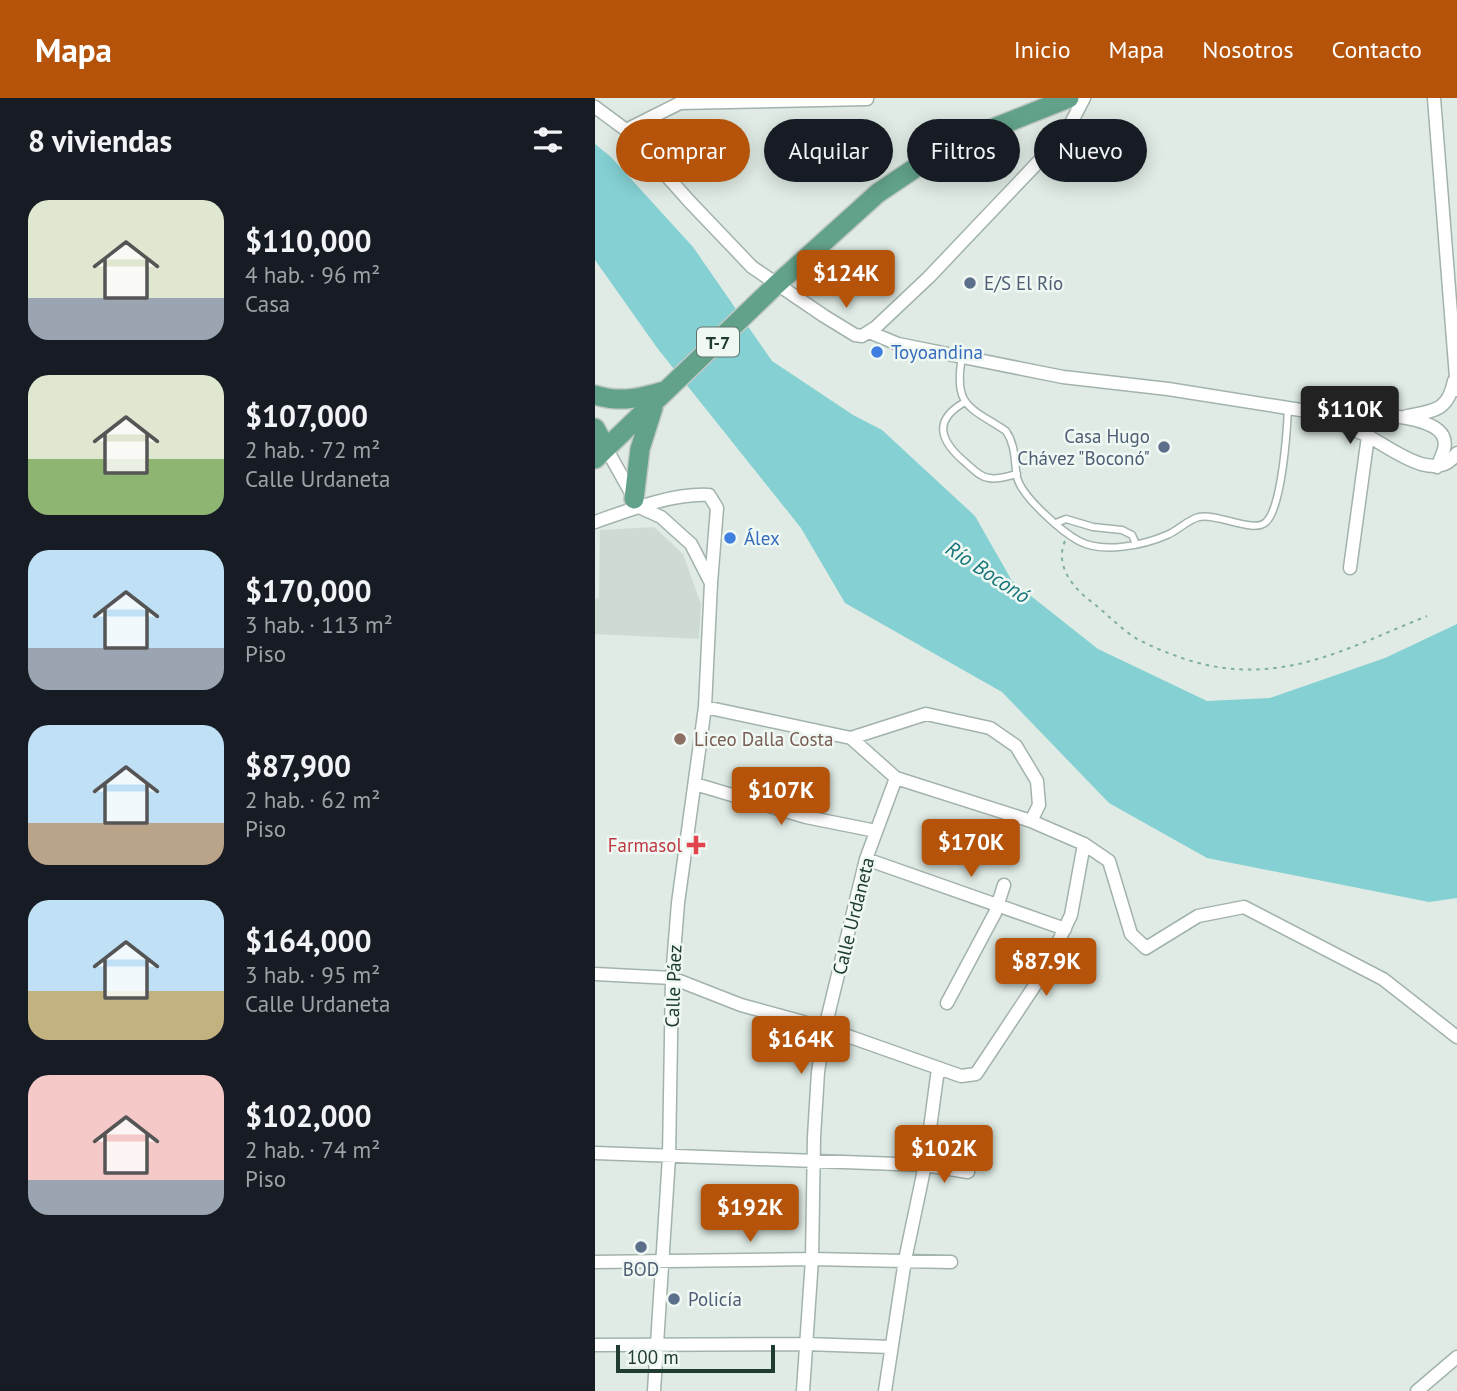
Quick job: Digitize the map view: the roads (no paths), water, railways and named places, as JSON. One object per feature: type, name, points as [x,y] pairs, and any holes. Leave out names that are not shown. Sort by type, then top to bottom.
[{"type":"main road","name":"T-7","points":[[601,454],[776,285],[879,194],[933,156],[961,141],[1069,98]]},
{"type":"main road","points":[[595,395],[619,400],[667,391]]},
{"type":"main road","points":[[637,503],[640,449],[649,417],[667,391]]},
{"type":"main road","points":[[595,428],[601,454]]},
{"type":"street","points":[[672,182],[752,267],[855,335],[862,335],[869,332],[929,277],[1042,158],[1072,123],[1084,98]]},
{"type":"street","points":[[1434,98],[1457,390]]},
{"type":"street","points":[[648,119],[680,103],[867,99]]},
{"type":"street","points":[[595,107],[616,123]]},
{"type":"street","points":[[869,332],[898,344],[1063,377],[1168,389],[1313,412],[1425,422],[1436,428],[1444,437],[1445,448],[1437,467]]},
{"type":"street","points":[[1402,418],[1438,410],[1452,392],[1455,373]]},
{"type":"street","points":[[1313,412],[1368,436],[1416,463],[1437,467],[1444,465],[1457,453]]},
{"type":"street","points":[[1350,568],[1368,436]]},
{"type":"street","points":[[601,454],[637,503]]},
{"type":"street","name":"Calle Páez","points":[[595,522],[637,503],[698,494],[709,495],[717,508],[705,707],[678,903],[672,978],[669,1157],[655,1391]]},
{"type":"street","name":"Calle Páez","points":[[637,503],[661,517],[691,544],[711,583]]},
{"type":"street","points":[[705,707],[851,738],[896,778],[1031,821],[1084,844],[1109,861],[1131,934],[1146,948],[1198,916],[1244,907],[1383,979],[1457,1037]]},
{"type":"street","points":[[851,738],[926,714],[991,728],[1016,746],[1037,781],[1039,805],[1031,821]]},
{"type":"street","name":"Calle Urdaneta","points":[[803,1391],[812,1259],[818,1072],[825,1028],[866,859],[896,778]]},
{"type":"street","points":[[695,784],[806,817],[876,831]]},
{"type":"street","points":[[595,974],[672,978],[741,1005],[825,1028],[938,1069],[961,1076],[976,1074],[1045,970],[1065,929],[1071,915],[1084,844]]},
{"type":"street","points":[[866,859],[1065,929]]},
{"type":"street","points":[[947,1003],[998,906],[1004,885]]},
{"type":"street","points":[[884,1391],[905,1260],[925,1165],[938,1069]]},
{"type":"street","points":[[595,1153],[925,1165],[968,1172]]},
{"type":"street","points":[[595,1262],[812,1259],[951,1262]]},
{"type":"street","points":[[595,1345],[806,1344],[891,1347]]},
{"type":"street","points":[[1417,1391],[1457,1357]]},
{"type":"lane","points":[[963,357],[959,386],[965,402],[971,410],[1006,431],[1014,447],[1017,474],[1023,492],[1069,534],[1092,546],[1118,548],[1136,544],[1167,535],[1200,517],[1221,518],[1248,525],[1266,523],[1273,510],[1280,477],[1288,408]]},
{"type":"lane","points":[[965,402],[950,412],[943,425],[944,437],[952,451],[980,475],[988,478],[1017,474]]},
{"type":"lane","points":[[1056,523],[1066,519],[1093,527],[1122,530],[1132,536],[1136,544]]},
{"type":"water","name":"Río Boconó","points":[[595,144],[616,162],[616,182],[634,182],[693,247],[772,361],[853,415],[882,430],[975,516],[1012,581],[1098,649],[1207,701],[1270,698],[1385,658],[1457,624],[1457,898],[1429,902],[1207,858],[1109,803],[1002,692],[845,603],[801,528],[658,349],[595,260]]},
{"type":"place","name":"E/S El Río","points":[[970,283]]},
{"type":"place","name":"Toyoandina","points":[[877,352]]},
{"type":"place","name":"Casa Hugo Chávez \"Boconó\"","points":[[1164,447]]},
{"type":"place","name":"Álex","points":[[730,538]]},
{"type":"place","name":"Liceo Dalla Costa","points":[[680,739]]},
{"type":"place","name":"Farmasol","points":[[696,845]]},
{"type":"place","name":"BOD","points":[[641,1247]]},
{"type":"place","name":"Policía","points":[[674,1299]]}]
